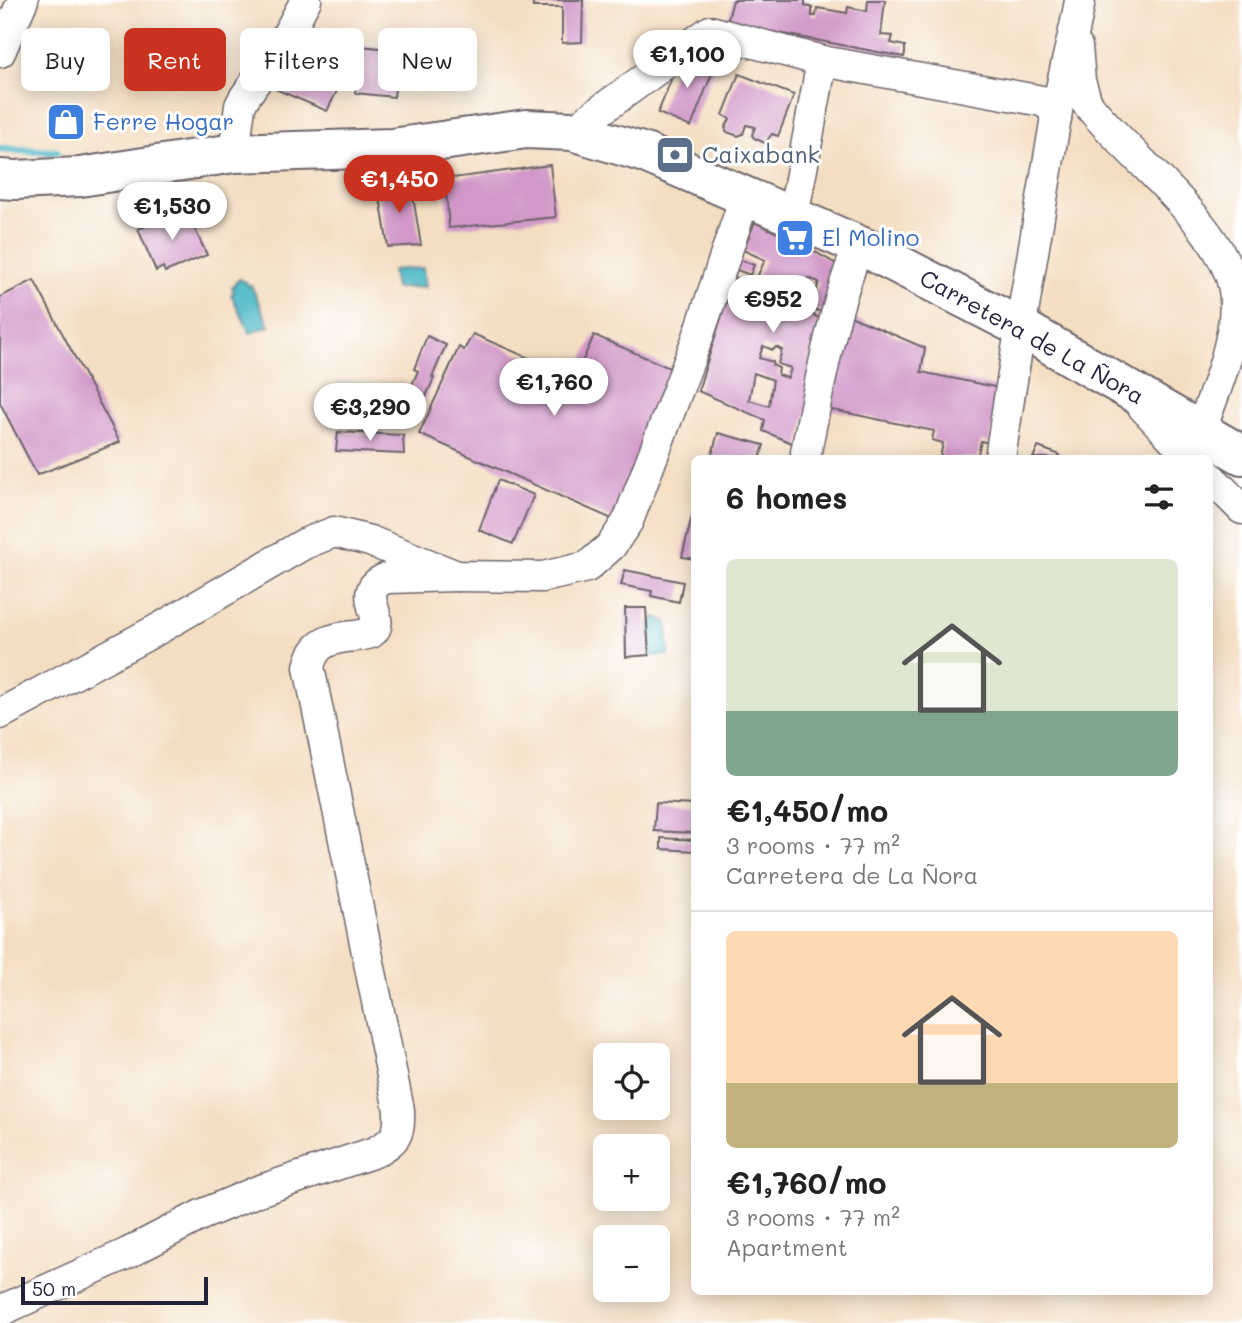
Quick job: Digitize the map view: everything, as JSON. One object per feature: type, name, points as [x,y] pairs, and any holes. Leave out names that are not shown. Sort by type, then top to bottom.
[{"type":"main road","name":"Carretera de La Ñora","points":[[0,179],[80,177],[234,153],[392,148],[526,129],[572,131],[645,153],[859,245],[1020,327],[1126,388],[1196,445],[1242,455]]},
{"type":"street","points":[[0,52],[23,0]]},
{"type":"street","points":[[234,153],[240,106],[284,41],[306,0]]},
{"type":"street","points":[[1000,455],[1062,81],[1080,0]]},
{"type":"street","points":[[1075,30],[1080,81],[1087,103],[1200,223],[1218,246],[1230,271],[1235,295],[1233,326],[1196,445]]},
{"type":"street","points":[[572,131],[709,31],[822,61],[1042,101],[1052,107],[1055,126]]},
{"type":"street","points":[[793,217],[822,61]]},
{"type":"street","points":[[1055,126],[1070,109],[1086,110],[1098,117]]},
{"type":"street","points":[[379,581],[387,578],[457,576],[543,577],[587,567],[611,547],[628,521],[698,337],[745,197]]},
{"type":"street","points":[[806,452],[831,330],[839,299],[859,245]]},
{"type":"street","points":[[1213,481],[1242,509]]},
{"type":"street","points":[[0,714],[148,635],[318,538],[334,532],[370,541],[457,576]]},
{"type":"street","points":[[0,1311],[128,1253],[201,1215],[258,1191],[375,1152],[390,1144],[397,1135],[399,1110],[310,667],[314,651],[319,646],[348,636],[369,634],[374,630],[376,625],[371,602],[372,590],[385,571],[387,562],[370,541]]},
{"type":"water","points":[[423,268],[425,287],[395,288],[392,270]]},
{"type":"water","points":[[239,279],[248,286],[251,285],[269,326],[250,333],[231,294],[234,292],[232,287]]},
{"type":"water","points":[[656,617],[667,622],[669,655],[651,656],[650,624]]},
{"type":"building","points":[[533,0],[583,0],[582,42],[562,43],[562,7],[533,7]]},
{"type":"building","points":[[733,0],[805,0],[805,5],[812,8],[812,16],[816,16],[817,8],[847,13],[848,7],[867,11],[868,0],[885,0],[881,35],[893,36],[891,43],[905,46],[905,54],[904,57],[727,23]]},
{"type":"building","points":[[364,46],[378,48],[378,91],[395,91],[394,97],[355,93],[364,91]]},
{"type":"building","points":[[696,55],[716,63],[691,127],[658,113],[678,62],[690,66]]},
{"type":"building","points":[[739,74],[794,95],[778,136],[772,134],[765,143],[752,135],[755,127],[746,125],[743,134],[738,136],[727,132],[725,128],[730,119],[723,115]]},
{"type":"building","points":[[280,91],[337,91],[327,111]]},
{"type":"building","points":[[550,165],[556,217],[449,228],[445,179]]},
{"type":"building","points":[[411,184],[421,245],[388,247],[378,185]]},
{"type":"building","points":[[183,210],[207,255],[165,272],[163,267],[156,271],[138,229]]},
{"type":"building","points":[[755,222],[843,268],[829,315],[811,308],[809,313],[827,322],[799,446],[763,431],[765,420],[698,391],[734,277],[753,286],[765,260],[743,250]],"holes":[[[808,278],[819,282],[813,301],[801,295]],[[763,346],[782,350],[778,364],[791,368],[788,378],[778,375],[779,368],[772,365],[773,362],[759,358]],[[754,373],[773,380],[769,406],[749,400]]]},
{"type":"building","points":[[739,259],[754,265],[750,275],[734,269]]},
{"type":"building","points":[[34,280],[120,442],[37,475],[0,403],[0,297]]},
{"type":"building","points":[[848,315],[925,348],[921,372],[1000,388],[990,443],[981,441],[978,455],[941,455],[943,443],[932,440],[934,431],[828,409]]},
{"type":"building","points":[[473,334],[575,378],[594,335],[679,372],[622,504],[619,503],[612,519],[419,434],[459,347],[464,350]]},
{"type":"building","points":[[427,336],[446,345],[424,401],[408,394],[418,371],[414,369]]},
{"type":"building","points":[[338,432],[403,435],[404,454],[336,451]]},
{"type":"building","points":[[718,433],[764,445],[761,455],[712,455]]},
{"type":"building","points":[[1038,447],[1060,455],[1034,455]]},
{"type":"building","points":[[498,480],[534,495],[513,544],[479,530]]},
{"type":"building","points":[[691,520],[691,558],[682,557]]},
{"type":"building","points":[[625,570],[683,582],[679,602],[651,596],[652,591],[621,585]]},
{"type":"building","points":[[625,608],[646,608],[649,655],[626,657]]},
{"type":"building","points":[[656,803],[691,805],[691,833],[654,831]]},
{"type":"building","points":[[661,838],[691,840],[691,851],[661,849]]},
{"type":"waterway","points":[[0,149],[57,152]]},
{"type":"place","name":"Ferre Hogar","points":[[66,122]]},
{"type":"place","name":"Caixabank","points":[[675,155]]},
{"type":"place","name":"El Molino","points":[[795,238]]}]
